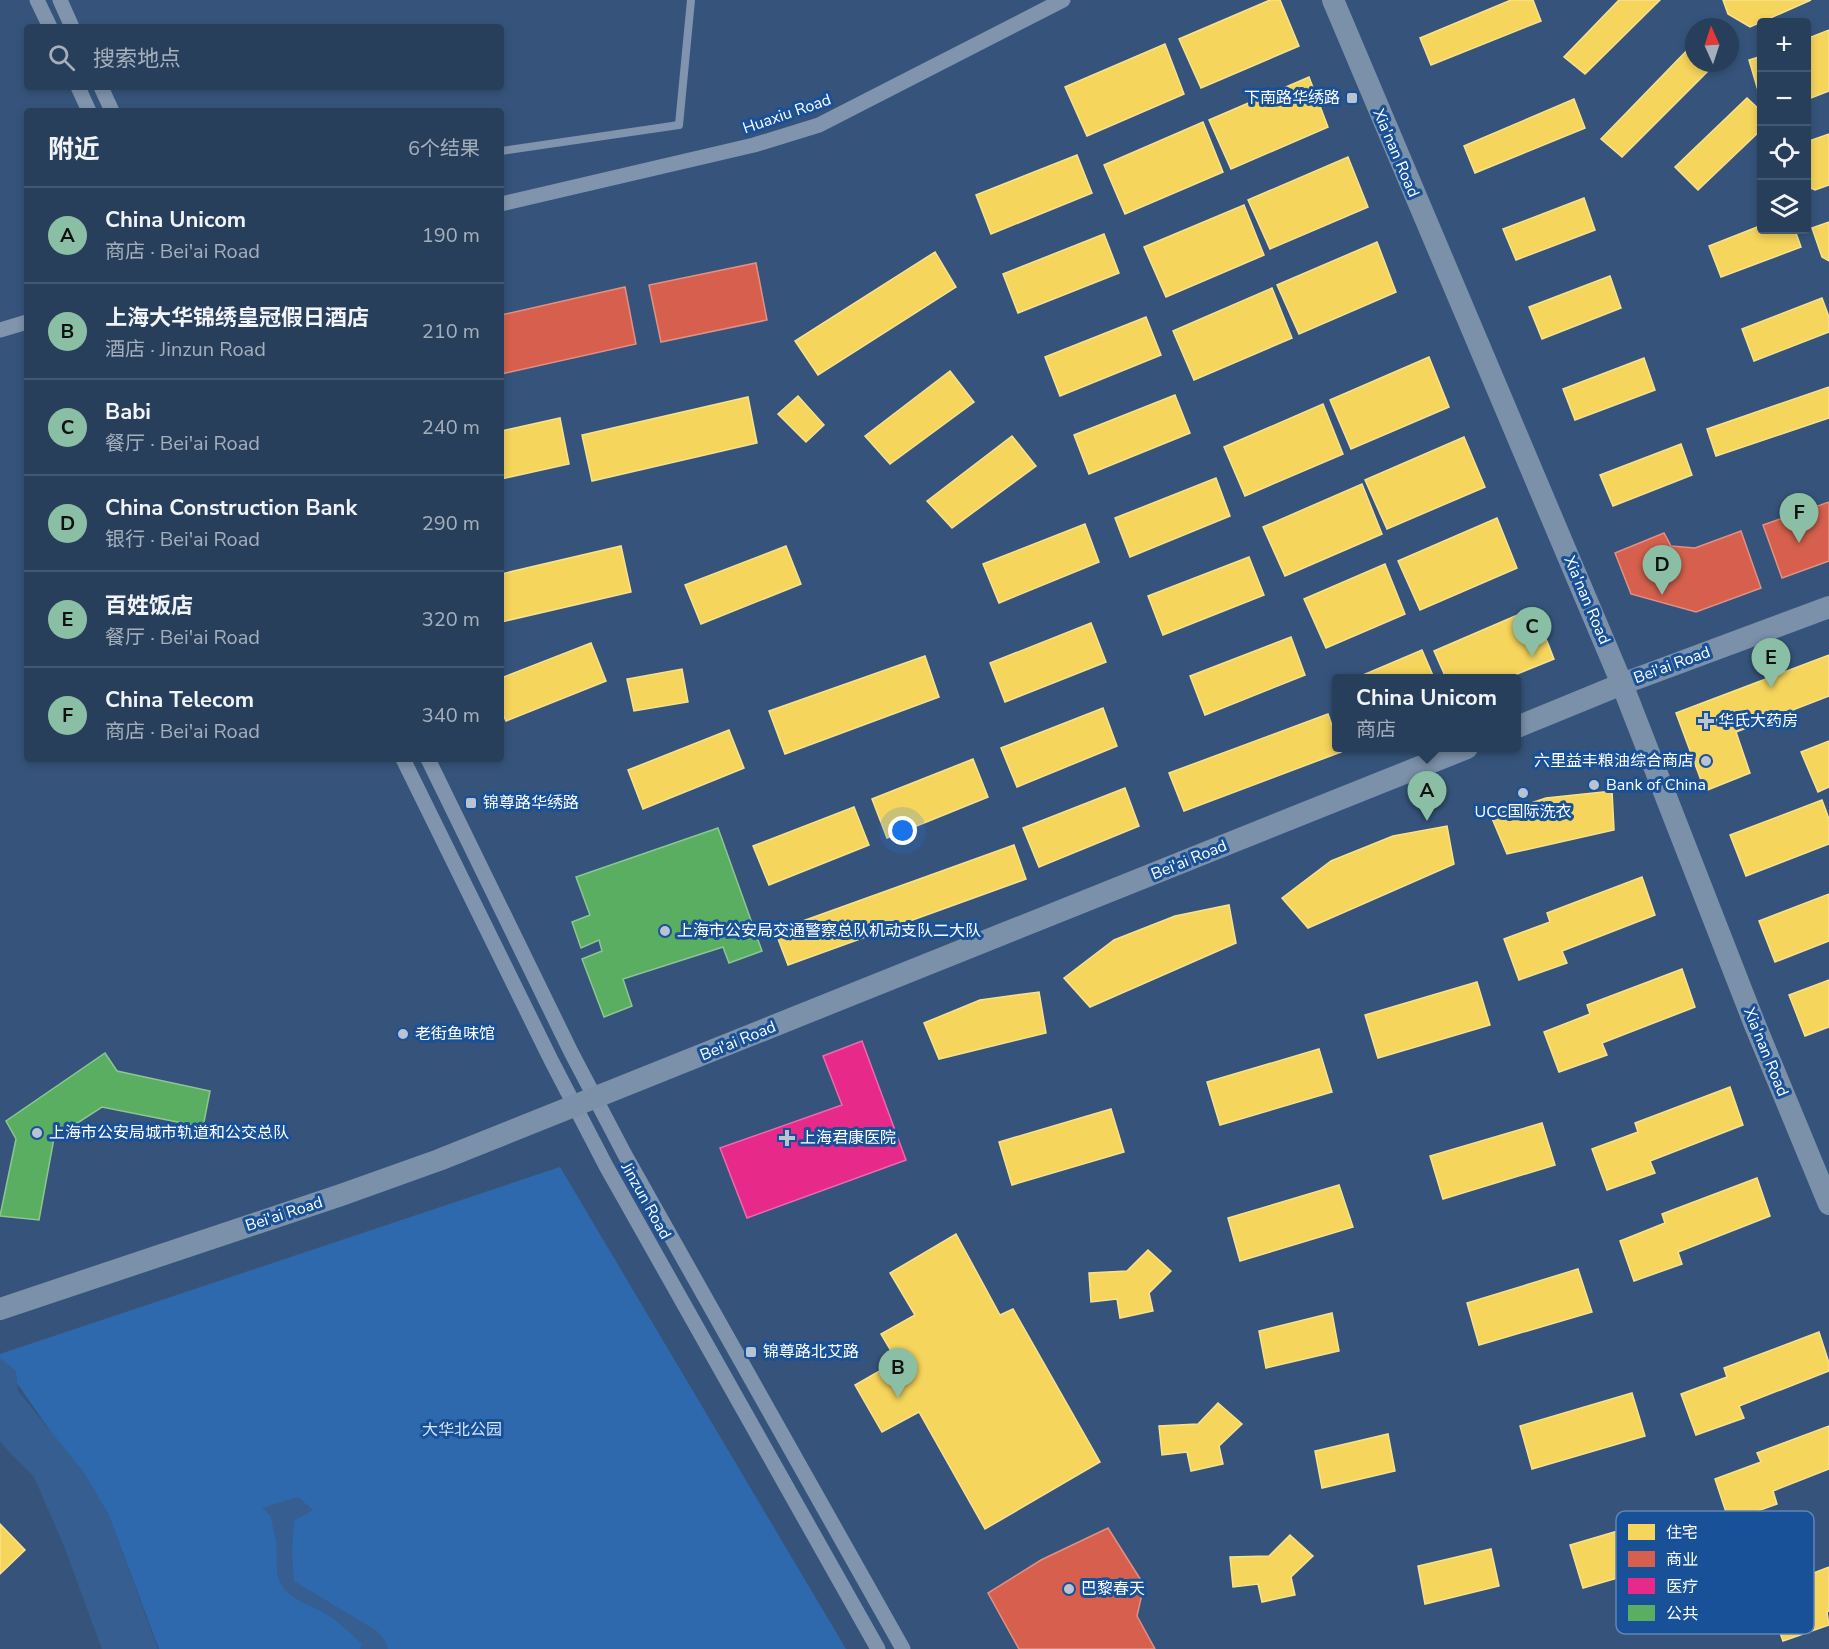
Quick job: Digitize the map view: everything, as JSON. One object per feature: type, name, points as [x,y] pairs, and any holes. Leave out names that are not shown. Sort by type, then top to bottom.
[{"type":"street","points":[[37,0],[49,24]]},
{"type":"street","points":[[60,0],[71,24]]},
{"type":"street","name":"Huaxiu Road","points":[[504,203],[754,145],[819,125],[1063,0]]},
{"type":"street","name":"Xia'nan Road","points":[[1332,0],[1622,684],[1750,1014],[1829,1204]]},
{"type":"street","points":[[79,90],[88,108]]},
{"type":"street","points":[[102,90],[111,108]]},
{"type":"street","points":[[0,330],[24,323]]},
{"type":"street","name":"Bei'ai Road","points":[[1521,725],[1622,684],[1829,607]]},
{"type":"street","name":"Bei'ai Road","points":[[0,1309],[440,1160],[1455,752]]},
{"type":"street","name":"Jinzun Road","points":[[405,762],[585,1102],[625,1155],[903,1649]]},
{"type":"street","name":"Jinzun Road","points":[[429,762],[585,1102],[606,1167],[878,1649]]},
{"type":"lane","points":[[504,151],[679,125],[691,0]]},
{"type":"green space","name":"大华北公园","points":[[560,1167],[846,1649],[159,1649],[108,1513],[0,1359],[0,1354]]},
{"type":"shaded area","points":[[0,1358],[16,1371],[18,1391],[83,1471],[108,1513],[158,1649],[102,1649],[64,1546],[34,1477],[0,1442]]},
{"type":"shaded area","points":[[298,1497],[313,1510],[294,1521],[292,1552],[294,1581],[377,1631],[388,1649],[360,1649],[362,1644],[340,1624],[295,1598],[286,1591],[279,1580],[271,1516],[262,1508]]},
{"type":"building: 住宅","points":[[1270,0],[1280,0],[1299,46],[1201,88],[1179,39]]},
{"type":"building: 住宅","points":[[1511,0],[1533,0],[1541,21],[1431,65],[1420,38]]},
{"type":"building: 住宅","points":[[1619,0],[1660,0],[1585,74],[1564,57]]},
{"type":"building: 住宅","points":[[1723,0],[1811,0],[1770,18],[1757,18],[1757,24],[1750,27],[1739,20],[1739,18],[1728,14]]},
{"type":"building: 住宅","points":[[1829,30],[1829,91],[1811,98],[1811,72],[1811,37]]},
{"type":"building: 住宅","points":[[1165,44],[1184,94],[1087,136],[1065,87]]},
{"type":"building: 住宅","points":[[1685,52],[1685,72],[1707,72],[1622,157],[1601,139]]},
{"type":"building: 住宅","points":[[1757,58],[1757,87],[1749,60]]},
{"type":"building: 住宅","points":[[1309,77],[1328,127],[1231,169],[1209,120]]},
{"type":"building: 住宅","points":[[1747,98],[1757,107],[1757,134],[1698,190],[1675,167]]},
{"type":"building: 住宅","points":[[1574,99],[1585,128],[1475,173],[1464,146]]},
{"type":"building: 住宅","points":[[1203,122],[1223,172],[1125,214],[1104,165]]},
{"type":"building: 住宅","points":[[1829,134],[1829,185],[1815,190],[1811,188],[1811,140]]},
{"type":"building: 住宅","points":[[1077,155],[1092,193],[991,234],[976,195]]},
{"type":"building: 住宅","points":[[1348,157],[1368,207],[1270,249],[1248,200]]},
{"type":"building: 住宅","points":[[1584,198],[1595,230],[1516,260],[1503,229]]},
{"type":"building: 住宅","points":[[1244,205],[1264,255],[1166,297],[1144,247]]},
{"type":"building: 住宅","points":[[1829,222],[1829,261],[1822,257],[1812,228]]},
{"type":"building: 住宅","points":[[1757,227],[1757,234],[1796,234],[1801,247],[1721,277],[1709,246]]},
{"type":"building: 住宅","points":[[1104,234],[1119,273],[1018,313],[1003,274]]},
{"type":"building: 住宅","points":[[1377,242],[1396,292],[1299,334],[1277,285]]},
{"type":"building: 住宅","points":[[935,252],[956,287],[818,375],[795,341]]},
{"type":"building: 住宅","points":[[1610,276],[1621,308],[1542,339],[1529,307]]},
{"type":"building: 住宅","points":[[1272,288],[1292,338],[1194,380],[1173,331]]},
{"type":"building: 住宅","points":[[1822,298],[1829,317],[1829,332],[1754,361],[1742,329]]},
{"type":"building: 住宅","points":[[1146,317],[1161,355],[1060,396],[1045,357]]},
{"type":"building: 住宅","points":[[1429,357],[1449,407],[1351,449],[1330,400]]},
{"type":"building: 住宅","points":[[1644,358],[1655,390],[1575,420],[1563,389]]},
{"type":"building: 住宅","points":[[950,371],[974,402],[890,464],[865,436]]},
{"type":"building: 住宅","points":[[1829,387],[1829,418],[1716,456],[1707,429]]},
{"type":"building: 住宅","points":[[1175,395],[1190,433],[1089,474],[1074,435]]},
{"type":"building: 住宅","points":[[798,396],[824,425],[806,442],[778,414]]},
{"type":"building: 住宅","points":[[748,397],[757,443],[592,481],[582,435]]},
{"type":"building: 住宅","points":[[1323,404],[1343,454],[1245,496],[1224,447]]},
{"type":"building: 住宅","points":[[560,418],[569,464],[504,478],[504,430]]},
{"type":"building: 住宅","points":[[1012,436],[1036,466],[952,528],[927,501]]},
{"type":"building: 住宅","points":[[1464,437],[1485,487],[1387,529],[1365,480]]},
{"type":"building: 住宅","points":[[1681,444],[1692,475],[1613,506],[1600,475]]},
{"type":"building: 住宅","points":[[1216,478],[1230,516],[1130,557],[1115,518]]},
{"type":"building: 住宅","points":[[1362,484],[1382,534],[1285,576],[1263,527]]},
{"type":"building: 住宅","points":[[1497,518],[1517,568],[1420,610],[1398,561]]},
{"type":"building: 住宅","points":[[1085,524],[1099,562],[999,603],[983,564]]},
{"type":"building: 住宅","points":[[621,546],[631,592],[504,621],[504,573]]},
{"type":"building: 住宅","points":[[786,546],[801,584],[701,624],[685,585]]},
{"type":"building: 住宅","points":[[1249,557],[1264,595],[1163,635],[1148,596]]},
{"type":"building: 住宅","points":[[1385,564],[1405,614],[1326,648],[1304,599]]},
{"type":"building: 住宅","points":[[1534,608],[1554,659],[1517,674],[1444,674],[1434,651]]},
{"type":"building: 住宅","points":[[1091,623],[1106,662],[1005,702],[990,663]]},
{"type":"building: 住宅","points":[[1291,637],[1305,675],[1205,715],[1190,676]]},
{"type":"building: 住宅","points":[[591,643],[606,681],[506,721],[504,677]]},
{"type":"building: 住宅","points":[[1422,650],[1432,674],[1365,674]]},
{"type":"building: 住宅","points":[[1829,655],[1829,696],[1736,732],[1750,773],[1705,791],[1676,713]]},
{"type":"building: 住宅","points":[[925,656],[939,697],[785,754],[769,711]]},
{"type":"building: 住宅","points":[[682,669],[688,702],[634,711],[627,679]]},
{"type":"building: 住宅","points":[[1103,708],[1117,746],[1017,787],[1001,748]]},
{"type":"building: 住宅","points":[[1328,714],[1332,726],[1332,752],[1341,752],[1184,811],[1169,773]]},
{"type":"building: 住宅","points":[[729,730],[744,768],[643,809],[628,770]]},
{"type":"building: 住宅","points":[[1829,741],[1829,787],[1818,792],[1801,752]]},
{"type":"building: 住宅","points":[[973,759],[988,797],[887,838],[872,799]]},
{"type":"building: 住宅","points":[[1125,788],[1139,826],[1039,867],[1023,828]]},
{"type":"building: 住宅","points":[[1612,791],[1614,830],[1507,854],[1491,816],[1546,798]]},
{"type":"building: 住宅","points":[[1822,800],[1829,819],[1829,844],[1746,876],[1730,835]]},
{"type":"building: 住宅","points":[[854,807],[869,845],[769,885],[753,846]]},
{"type":"building: 住宅","points":[[1447,826],[1454,864],[1308,928],[1282,898],[1331,861],[1393,836]]},
{"type":"building: 住宅","points":[[1014,845],[1026,879],[788,965],[775,931]]},
{"type":"building: 住宅","points":[[1642,877],[1655,915],[1562,951],[1567,963],[1519,980],[1504,939],[1550,922],[1547,913]]},
{"type":"building: 住宅","points":[[1829,894],[1829,941],[1775,962],[1759,921]]},
{"type":"building: 住宅","points":[[1229,905],[1236,943],[1090,1007],[1064,978],[1114,940],[1175,916]]},
{"type":"building: 住宅","points":[[1682,969],[1695,1007],[1602,1043],[1607,1055],[1559,1072],[1544,1032],[1590,1014],[1587,1005]]},
{"type":"building: 住宅","points":[[1829,980],[1829,1027],[1805,1036],[1789,995]]},
{"type":"building: 住宅","points":[[1477,982],[1490,1025],[1378,1058],[1365,1015]]},
{"type":"building: 住宅","points":[[1039,992],[1046,1033],[939,1059],[924,1023],[980,1000]]},
{"type":"building: 住宅","points":[[1319,1049],[1332,1092],[1220,1125],[1207,1082]]},
{"type":"building: 住宅","points":[[1730,1087],[1743,1125],[1650,1161],[1655,1173],[1607,1190],[1592,1149],[1638,1132],[1635,1123]]},
{"type":"building: 住宅","points":[[1111,1109],[1124,1152],[1012,1185],[999,1142]]},
{"type":"building: 住宅","points":[[1542,1123],[1555,1165],[1443,1199],[1430,1156]]},
{"type":"building: 住宅","points":[[1757,1178],[1770,1216],[1678,1252],[1682,1264],[1634,1281],[1620,1241],[1665,1223],[1662,1214]]},
{"type":"building: 住宅","points":[[1339,1185],[1353,1227],[1240,1261],[1228,1218]]},
{"type":"building: 住宅","points":[[956,1234],[1000,1315],[1013,1309],[1100,1462],[985,1529],[919,1412],[882,1432],[855,1385],[897,1361],[881,1334],[915,1315],[890,1273]]},
{"type":"building: 住宅","points":[[1148,1250],[1171,1271],[1149,1293],[1153,1311],[1120,1318],[1117,1299],[1091,1302],[1089,1273],[1127,1271]]},
{"type":"building: 住宅","points":[[1578,1269],[1592,1312],[1479,1345],[1467,1303]]},
{"type":"building: 住宅","points":[[1332,1313],[1339,1351],[1266,1368],[1259,1331]]},
{"type":"building: 住宅","points":[[1819,1332],[1829,1363],[1829,1371],[1739,1406],[1744,1418],[1696,1435],[1681,1394],[1727,1377],[1724,1368]]},
{"type":"building: 住宅","points":[[1632,1393],[1645,1436],[1532,1469],[1520,1426]]},
{"type":"building: 住宅","points":[[1218,1403],[1242,1424],[1219,1446],[1223,1464],[1191,1471],[1187,1452],[1162,1455],[1159,1426],[1198,1424]]},
{"type":"building: 住宅","points":[[1829,1426],[1829,1469],[1773,1491],[1777,1504],[1757,1511],[1726,1511],[1715,1479],[1761,1462],[1757,1453]]},
{"type":"building: 住宅","points":[[1388,1434],[1395,1471],[1322,1488],[1315,1451]]},
{"type":"building: 住宅","points":[[0,1524],[25,1550],[0,1574]]},
{"type":"building: 住宅","points":[[1616,1531],[1616,1578],[1583,1588],[1570,1545]]},
{"type":"building: 住宅","points":[[1290,1535],[1313,1556],[1291,1577],[1295,1595],[1262,1602],[1258,1584],[1233,1587],[1230,1557],[1269,1556]]},
{"type":"building: 住宅","points":[[1491,1549],[1499,1586],[1425,1604],[1418,1566]]},
{"type":"building: 住宅","points":[[1829,1567],[1829,1611],[1827,1612],[1829,1625],[1814,1630],[1814,1582],[1814,1573]]},
{"type":"building: 住宅","points":[[1780,1634],[1803,1634],[1783,1641]]},
{"type":"building: 商业","points":[[756,263],[767,320],[661,342],[649,285]]},
{"type":"building: 商业","points":[[625,287],[636,344],[504,373],[504,314]]},
{"type":"building: 商业","points":[[1829,502],[1829,561],[1782,578],[1763,525]]},
{"type":"building: 商业","points":[[1741,531],[1761,588],[1696,612],[1631,594],[1615,553],[1664,533],[1671,546],[1695,548]]},
{"type":"building: 商业","name":"巴黎春天","points":[[1108,1528],[1144,1585],[1137,1616],[1155,1649],[1019,1649],[988,1593],[1041,1560]]},
{"type":"building: 医疗","points":[[862,1041],[906,1160],[747,1218],[720,1148],[842,1105],[823,1056]]},
{"type":"building: 公共","name":"上海市公安局交通警察总队机动支队二大队","points":[[718,828],[762,951],[729,963],[723,947],[623,979],[632,1006],[604,1017],[582,959],[602,951],[599,940],[581,948],[572,922],[590,915],[576,877]]},
{"type":"building: 公共","name":"上海市公安局城市轨道和公交总队","points":[[105,1053],[117,1071],[210,1091],[203,1127],[102,1107],[54,1138],[39,1220],[0,1216],[16,1139],[6,1121]]},
{"type":"place","name":"下南路华绣路","points":[[1352,98]]},
{"type":"place","name":"China Telecom","points":[[1799,543]]},
{"type":"place","name":"China Construction Bank","points":[[1662,595]]},
{"type":"place","name":"Babi","points":[[1532,657]]},
{"type":"place","name":"百姓饭店","points":[[1771,688]]},
{"type":"place","name":"华氏大药房","points":[[1706,721]]},
{"type":"place","name":"六里益丰粮油综合商店","points":[[1706,761]]},
{"type":"place","name":"Bank of China","points":[[1594,785]]},
{"type":"place","name":"UCC国际洗衣","points":[[1523,793]]},
{"type":"place","name":"锦尊路华绣路","points":[[471,803]]},
{"type":"place","name":"China Unicom","points":[[1427,821]]},
{"type":"place","name":"上海市公安局交通警察总队机动支队二大队","points":[[665,931]]},
{"type":"place","name":"老街鱼味馆","points":[[403,1034]]},
{"type":"place","name":"上海市公安局城市轨道和公交总队","points":[[37,1133]]},
{"type":"place","name":"上海君康医院","points":[[787,1138]]},
{"type":"place","name":"锦尊路北艾路","points":[[751,1352]]},
{"type":"place","name":"上海大华锦绣皇冠假日酒店","points":[[898,1398]]},
{"type":"place","name":"巴黎春天","points":[[1069,1589]]}]
